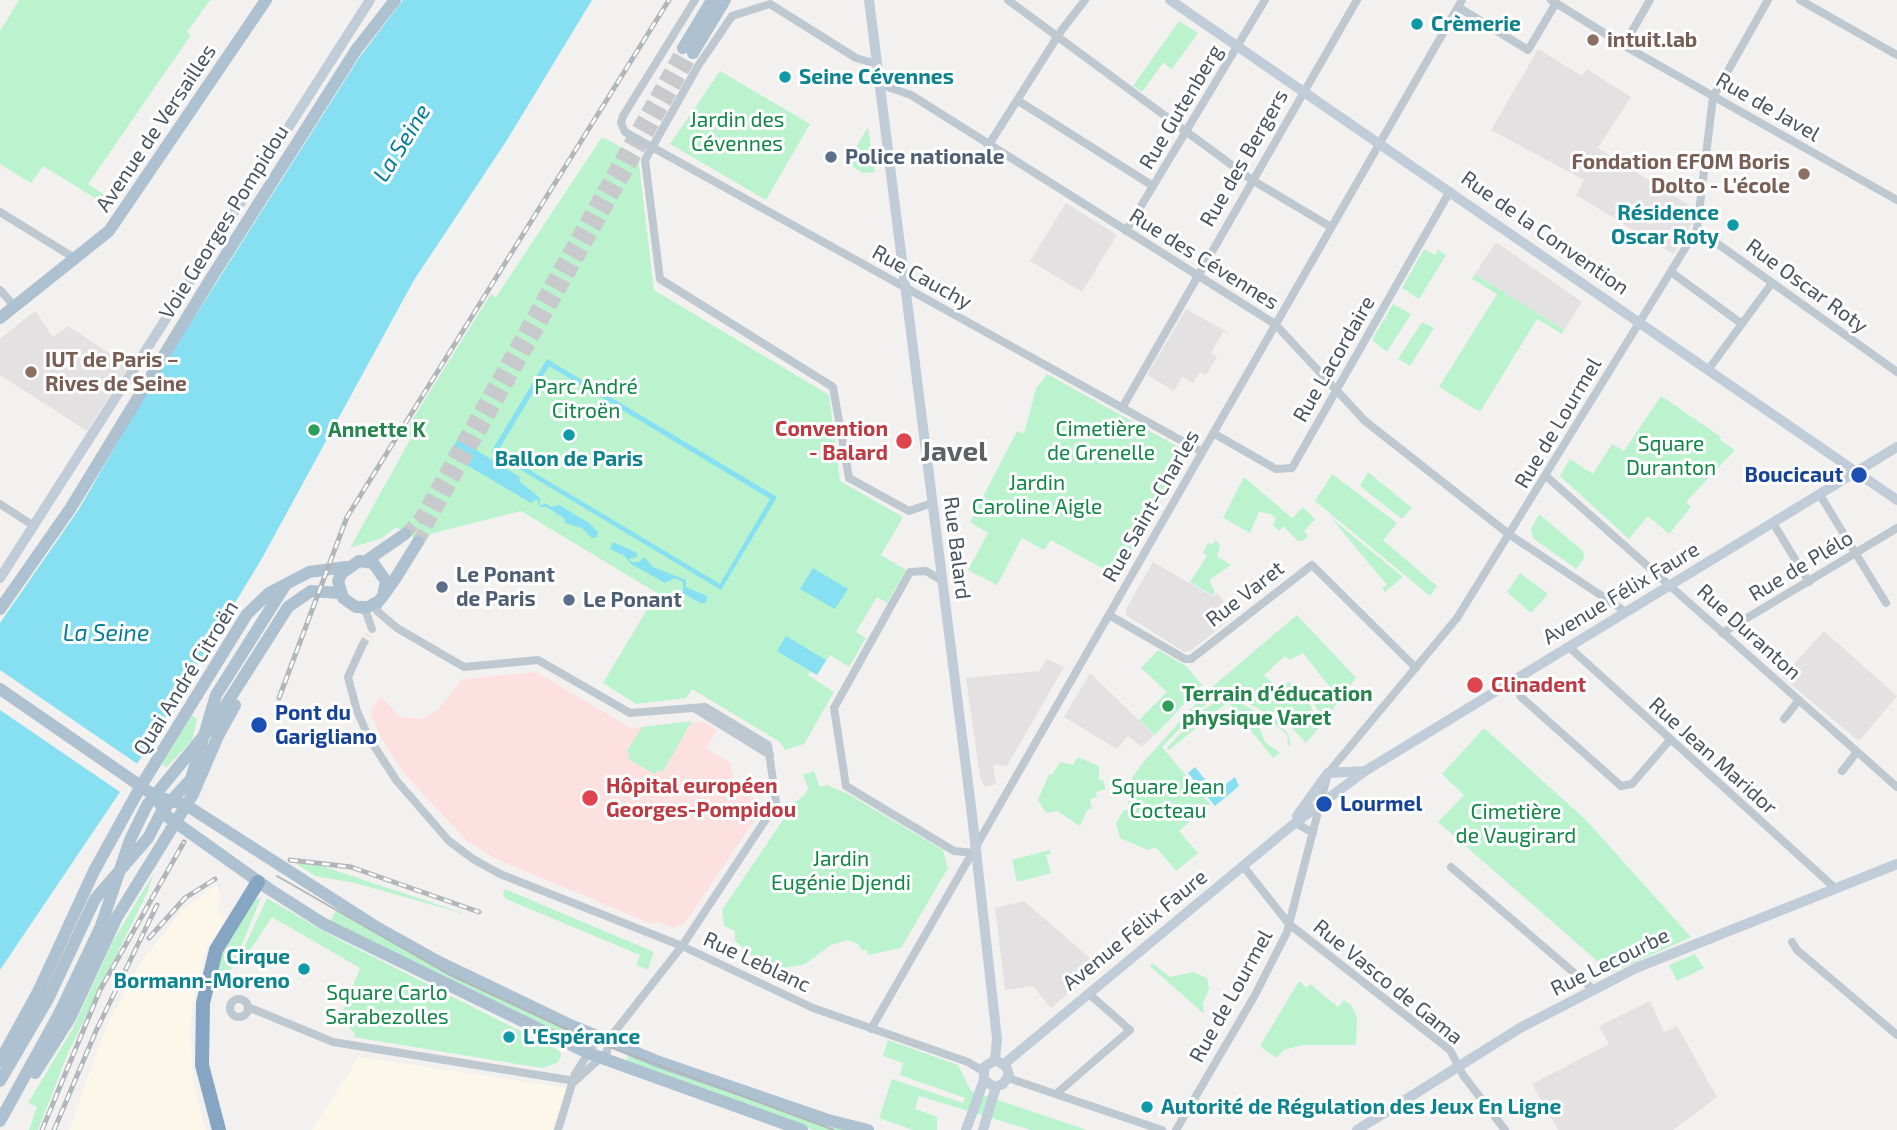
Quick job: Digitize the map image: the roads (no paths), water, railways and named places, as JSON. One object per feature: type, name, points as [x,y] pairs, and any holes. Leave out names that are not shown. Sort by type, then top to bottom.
[{"type":"highway","points":[[219,1130],[202,1065],[203,1003],[216,950],[258,882]]},
{"type":"main road","name":"Avenue de Versailles","points":[[0,318],[102,239],[124,213],[266,0]]},
{"type":"main road","name":"Voie Georges Pompidou","points":[[0,609],[70,509],[210,280],[356,50],[394,0]]},
{"type":"main road","points":[[712,0],[688,50],[725,0]]},
{"type":"main road","points":[[405,534],[366,561],[346,567],[338,581],[340,593],[346,602],[356,607],[368,607],[380,602],[418,542]]},
{"type":"main road","points":[[366,561],[384,574],[386,581],[380,602]]},
{"type":"main road","name":"Quai André Citroën","points":[[0,1061],[38,992],[94,871],[141,786],[247,614],[269,593],[309,572],[346,567]]},
{"type":"main road","points":[[0,1082],[48,999],[102,889],[148,838],[162,811],[191,779],[206,719],[216,695],[286,583]]},
{"type":"main road","points":[[0,1121],[40,1067],[70,1018],[117,917],[186,805],[222,728],[277,634],[288,607],[311,591],[340,593]]},
{"type":"main road","name":"Quai André Citroën","points":[[0,1121],[58,1016],[101,926],[130,840],[155,795],[215,722],[288,607]]},
{"type":"main road","points":[[0,689],[155,795],[186,805],[378,928],[439,962],[568,1024],[697,1075],[828,1120],[867,1130]]},
{"type":"main road","points":[[155,795],[162,811],[176,823],[258,882],[324,923],[593,1058],[802,1130]]},
{"type":"main road","points":[[258,882],[272,860]]},
{"type":"street","points":[[0,578],[370,0]]},
{"type":"street","name":"Rue Cauchy","points":[[695,0],[623,116],[621,123],[625,132],[1202,452]]},
{"type":"street","name":"Rue Balard","points":[[869,0],[997,1039],[1000,1062],[1008,1078]]},
{"type":"street","points":[[1008,0],[1252,180],[1331,227]]},
{"type":"street","points":[[988,146],[1085,0]]},
{"type":"street","name":"Rue de la Convention","points":[[1170,0],[1897,500]]},
{"type":"street","name":"Rue Gutenberg","points":[[1126,231],[1265,0]]},
{"type":"street","name":"Rue des Bergers","points":[[1122,408],[1196,275],[1357,0]]},
{"type":"street","points":[[1623,45],[1650,0]]},
{"type":"street","name":"Rue de Lourmel","points":[[1176,1130],[1255,995],[1289,924],[1328,773],[1457,618],[1697,229],[1713,97],[1768,0]]},
{"type":"street","points":[[1800,0],[1897,55]]},
{"type":"street","points":[[1460,4],[1528,50],[1553,1]]},
{"type":"street","name":"Rue de Javel","points":[[1553,1],[1623,45],[1897,200]]},
{"type":"street","points":[[877,64],[856,58],[770,4],[732,16],[650,147],[645,160],[660,279],[663,284],[833,387],[849,478],[909,511],[932,503]]},
{"type":"street","name":"Rue Saint-Charles","points":[[871,1028],[1460,4]]},
{"type":"street","name":"Rue des Cévennes","points":[[879,85],[911,95],[988,146],[1275,324],[1365,421],[1510,535],[1626,612]]},
{"type":"street","points":[[1017,100],[1153,186]]},
{"type":"street","name":"Rue Lacordaire","points":[[1213,433],[1276,469],[1287,470],[1450,191]]},
{"type":"street","points":[[0,212],[76,259]]},
{"type":"street","name":"Rue Oscar Roty","points":[[1697,229],[1897,372]]},
{"type":"street","points":[[1671,272],[1742,324]]},
{"type":"street","points":[[1708,370],[1772,283]]},
{"type":"street","points":[[0,290],[15,307]]},
{"type":"street","name":"Avenue Félix Faure","points":[[984,1075],[986,1064],[1000,1062],[1293,825],[1365,771],[1897,447]]},
{"type":"street","name":"Rue Duranton","points":[[1546,476],[1897,788]]},
{"type":"street","points":[[1820,495],[1886,603]]},
{"type":"street","points":[[0,505],[34,526]]},
{"type":"street","points":[[1773,523],[1809,582]]},
{"type":"street","name":"Rue de Plélo","points":[[1722,633],[1897,528]]},
{"type":"street","name":"Rue Varet","points":[[1109,615],[1185,659],[1191,659],[1312,565],[1416,668]]},
{"type":"street","points":[[941,580],[926,571],[910,572],[834,708],[846,786],[954,851],[974,852]]},
{"type":"street","points":[[356,607],[366,612],[370,632],[380,602]]},
{"type":"street","name":"Rue Leblanc","points":[[380,602],[397,628],[464,667],[538,660],[630,713],[705,707],[766,743],[776,802],[682,946],[813,1008],[965,1061],[984,1075]]},
{"type":"street","points":[[362,646],[348,677],[362,724],[396,780],[449,841],[472,859],[500,874],[682,946],[609,1040],[609,1049],[593,1058],[575,1081],[558,1130]]},
{"type":"street","name":"Rue Jean Maridor","points":[[1569,647],[1669,741],[1836,889]]},
{"type":"street","points":[[1512,682],[1521,696],[1621,786],[1632,784],[1669,741]]},
{"type":"street","points":[[1784,719],[1799,701]]},
{"type":"street","points":[[1842,771],[1857,752]]},
{"type":"street","name":"Avenue Félix Faure","points":[[1293,825],[1328,773],[1365,771]]},
{"type":"street","points":[[1328,773],[1334,779],[1335,793]]},
{"type":"street","points":[[1293,825],[1313,833]]},
{"type":"street","name":"Rue Lecourbe","points":[[1357,1130],[1520,1028],[1594,989],[1647,963],[1897,864]]},
{"type":"street","name":"Rue Vasco de Gama","points":[[1243,866],[1289,924],[1450,1051],[1505,1130]]},
{"type":"street","points":[[1451,867],[1594,989]]},
{"type":"street","points":[[1792,942],[1797,950],[1897,1035]]},
{"type":"street","points":[[1056,1094],[1130,1030],[1088,993]]},
{"type":"street","points":[[248,1007],[333,1042],[575,1081]]},
{"type":"street","points":[[593,1058],[595,1043],[609,1040]]},
{"type":"street","points":[[966,1130],[984,1075],[996,1087]]},
{"type":"street","points":[[983,1130],[996,1087],[1008,1078],[1162,1130]]},
{"type":"water","name":"La Seine","points":[[403,0],[592,0],[507,140],[414,280],[261,560],[120,792],[0,970],[0,623],[79,509],[147,392],[359,58]]},
{"type":"water","points":[[547,359],[777,497],[721,590],[491,452]],"holes":[[[549,366],[770,499],[720,584],[498,451]]]},
{"type":"water","points":[[458,439],[520,477],[519,481],[540,498],[540,506],[545,503],[551,507],[559,505],[589,523],[598,532],[597,537],[592,538],[582,528],[565,523],[564,518],[546,507],[540,507],[537,499],[531,503],[448,454]]},
{"type":"water","points":[[613,542],[637,553],[637,557],[629,559],[632,562],[639,562],[644,557],[653,567],[686,580],[686,587],[707,596],[706,603],[700,603],[683,593],[683,582],[675,578],[665,583],[631,564],[625,556],[610,549]]},
{"type":"water","points":[[813,568],[848,589],[835,609],[800,589]]},
{"type":"water","points":[[786,636],[826,660],[817,675],[777,651]]},
{"type":"water","points":[[1195,767],[1215,792],[1235,777],[1239,786],[1215,806],[1188,773]]},
{"type":"tunnel","points":[[405,534],[420,518],[683,48]]},
{"type":"tunnel","points":[[418,542],[693,53]]},
{"type":"tunnel","points":[[362,646],[368,635]]},
{"type":"tram line","points":[[277,876],[448,974],[583,1037],[834,1130]]},
{"type":"railway","points":[[279,698],[347,517],[669,0]]},
{"type":"railway","points":[[42,1130],[100,990],[184,842]]},
{"type":"railway","points":[[290,860],[351,867],[479,912]]},
{"type":"railway","points":[[149,938],[185,898],[215,879]]},
{"type":"railway","points":[[54,1130],[96,1031],[157,905]]},
{"type":"place","name":"Crèmerie","points":[[1417,24]]},
{"type":"place","name":"intuit.lab","points":[[1593,40]]},
{"type":"place","name":"Seine Cévennes","points":[[785,77]]},
{"type":"place","name":"Police nationale","points":[[831,157]]},
{"type":"place","name":"Fondation EFOM Boris Dolto - L'école","points":[[1804,174]]},
{"type":"place","name":"Résidence Oscar Roty","points":[[1733,225]]},
{"type":"place","name":"IUT de Paris – Rives de Seine","points":[[31,372]]},
{"type":"place","name":"Annette K","points":[[314,430]]},
{"type":"place","name":"Ballon de Paris","points":[[569,435]]},
{"type":"place","name":"Convention - Balard","points":[[904,441]]},
{"type":"place","name":"Boucicaut","points":[[1859,475]]},
{"type":"place","name":"Le Ponant de Paris","points":[[442,587]]},
{"type":"place","name":"Le Ponant","points":[[569,600]]},
{"type":"place","name":"Clinadent","points":[[1475,685]]},
{"type":"place","name":"Terrain d'éducation physique Varet","points":[[1168,706]]},
{"type":"place","name":"Pont du Garigliano","points":[[259,725]]},
{"type":"place","name":"Hôpital européen Georges-Pompidou","points":[[590,798]]},
{"type":"place","name":"Lourmel","points":[[1324,804]]},
{"type":"place","name":"Cirque Bormann-Moreno","points":[[304,969]]},
{"type":"place","name":"L'Espérance","points":[[509,1037]]},
{"type":"place","name":"Autorité de Régulation des Jeux En Ligne","points":[[1147,1107]]},
{"type":"district","name":"Javel","points":[[954,452]]},
{"type":"park label","name":"Jardin des Cévennes","points":[[737,132]]},
{"type":"park label","name":"Parc André Citroën","points":[[586,399]]},
{"type":"park label","name":"Cimetière de Grenelle","points":[[1101,441]]},
{"type":"park label","name":"Square Duranton","points":[[1671,456]]},
{"type":"park label","name":"Jardin Caroline Aigle","points":[[1037,495]]},
{"type":"park label","name":"Square Jean Cocteau","points":[[1168,799]]},
{"type":"park label","name":"Cimetière de Vaugirard","points":[[1516,824]]},
{"type":"park label","name":"Jardin Eugénie Djendi","points":[[841,871]]},
{"type":"park label","name":"Square Carlo Sarabezolles","points":[[387,1005]]}]
